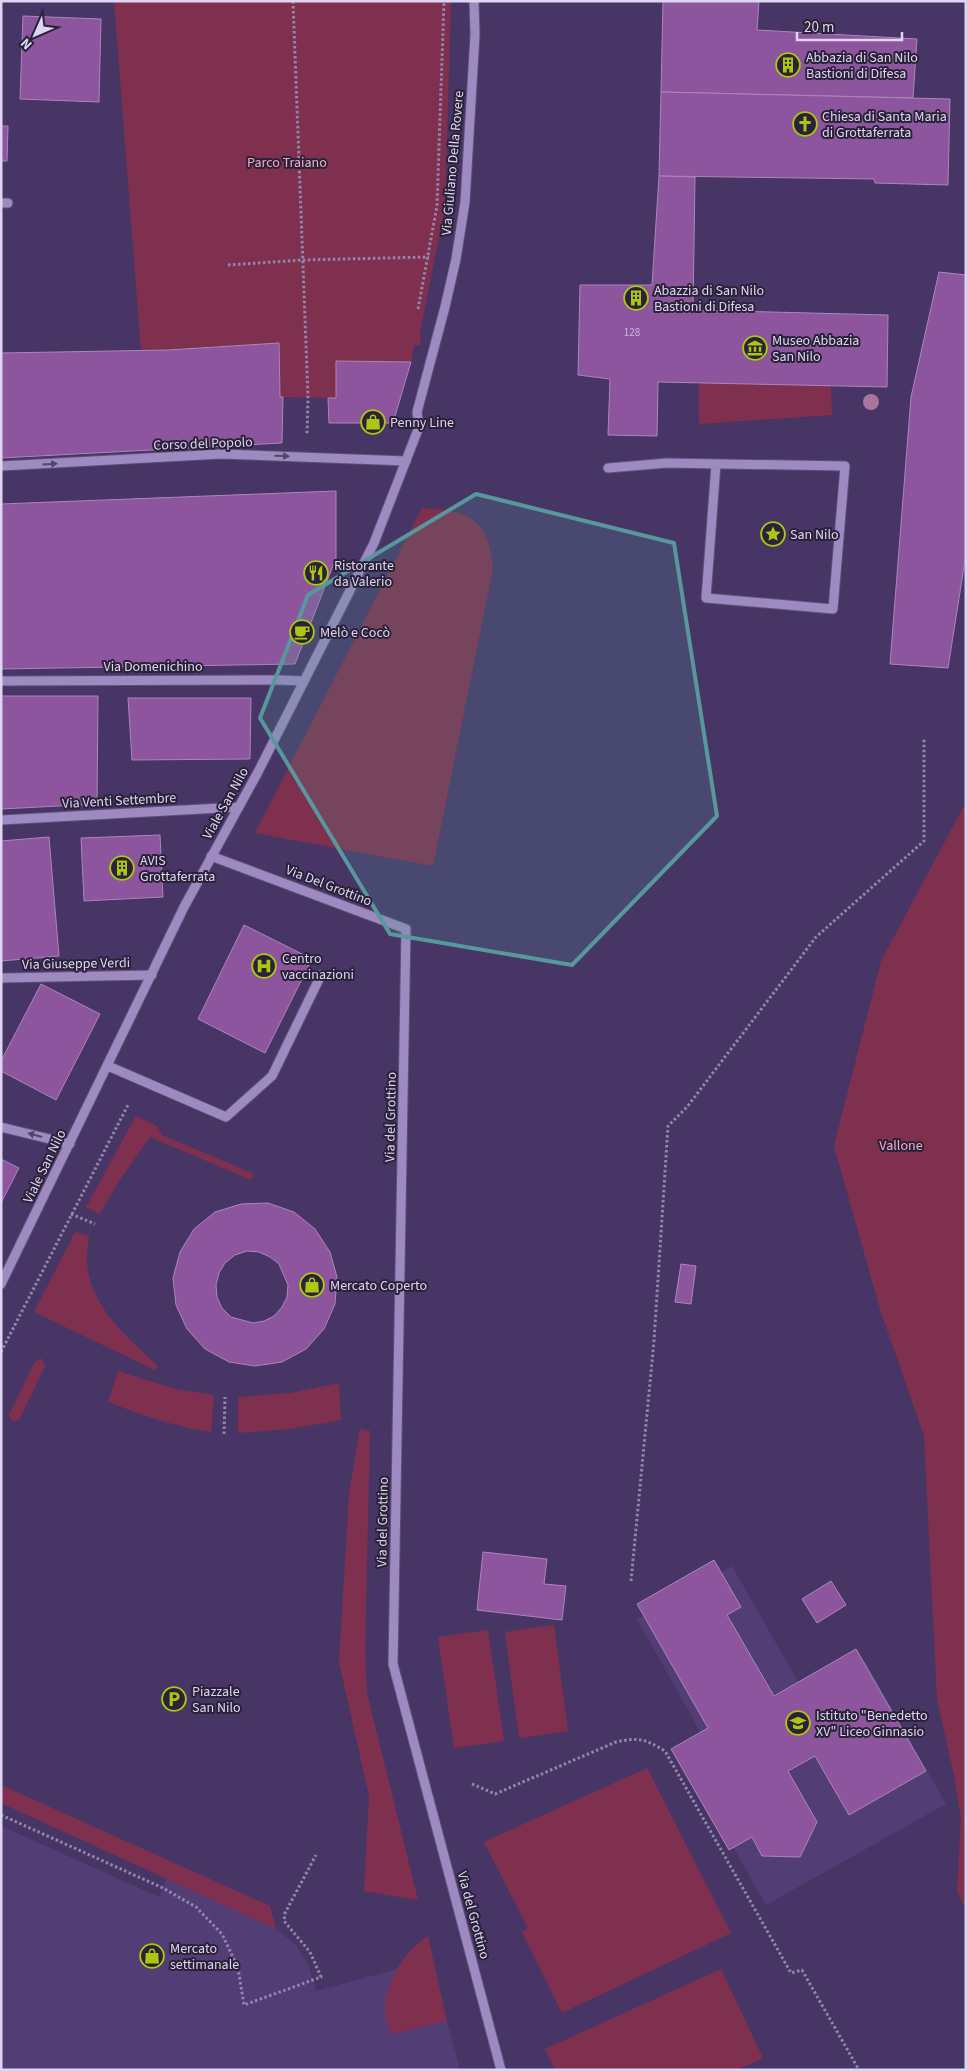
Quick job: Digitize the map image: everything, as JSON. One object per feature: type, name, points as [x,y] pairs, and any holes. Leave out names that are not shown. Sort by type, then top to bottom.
[{"type":"street","name":"Via Giuliano Della Rovere","points":[[416,412],[446,307],[465,202],[475,35],[474,1]]},
{"type":"street","name":"Viale San Nilo","points":[[1,1284],[152,975],[374,543],[419,427],[416,412]]},
{"type":"street","name":"Corso del Popolo","points":[[1,466],[221,454],[406,461]]},
{"type":"street","points":[[608,468],[667,463],[845,466],[833,609],[706,598],[716,464]]},
{"type":"street","name":"Via Domenichino","points":[[1,680],[278,680],[304,682]]},
{"type":"street","name":"Via Venti Settembre","points":[[1,820],[239,807]]},
{"type":"street","name":"Via Del Grottino","points":[[212,856],[406,929],[406,961]]},
{"type":"street","name":"Via del Grottino","points":[[406,961],[393,1664],[501,2070]]},
{"type":"street","name":"Via Giuseppe Verdi","points":[[1,978],[152,975]]},
{"type":"street","points":[[108,1066],[226,1118],[272,1076],[322,975]]},
{"type":"street","points":[[1,1126],[70,1144]]},
{"type":"path","points":[[293,1],[308,398],[307,456]]},
{"type":"path","points":[[416,318],[429,257],[437,206],[444,1]]},
{"type":"path","points":[[228,265],[303,260],[429,257]]},
{"type":"path","points":[[631,1581],[654,1341],[668,1126],[687,1107],[816,937],[924,841],[924,738]]},
{"type":"path","points":[[1,1352],[129,1102]]},
{"type":"path","points":[[71,1214],[95,1224]]},
{"type":"path","points":[[224,1434],[225,1397]]},
{"type":"path","points":[[472,1784],[495,1794],[616,1742],[634,1738],[647,1740],[665,1751],[791,1973],[802,1970],[859,2070]]},
{"type":"path","points":[[1,1815],[163,1888],[196,1907],[222,1934],[238,1968],[244,2005],[321,1978],[310,1952],[284,1921],[285,1913],[316,1855]]},
{"type":"highlighted area","points":[[476,494],[674,543],[717,816],[572,965],[390,934],[260,718],[308,595]]},
{"type":"shaded area","name":"Istituto \"Benedetto XV\" Liceo Ginnasio","points":[[732,1566],[805,1694],[865,1661],[946,1804],[766,1905],[687,1766],[711,1751],[637,1619]]},
{"type":"shaded area","name":"Mercato settimanale","points":[[1,1826],[159,1897],[167,1878],[276,1929],[296,1945],[309,1966],[316,1991],[397,1969],[389,1992],[391,2034],[447,2021],[460,2070],[1,2070]]},
{"type":"green space","name":"Parco Traiano","points":[[114,1],[451,1],[445,206],[420,332],[421,345],[414,345],[411,362],[336,361],[336,398],[280,397],[279,343],[141,351]]},
{"type":"green space","points":[[699,383],[831,386],[832,415],[699,424]]},
{"type":"green space","points":[[422,508],[453,512],[474,520],[487,538],[493,569],[433,866],[255,833]]},
{"type":"green space","name":"Vallone","points":[[966,802],[966,1911],[957,1891],[961,1819],[955,1780],[937,1699],[924,1436],[880,1309],[834,1146],[881,961]]},
{"type":"green space","points":[[136,1116],[157,1126],[162,1135],[254,1174],[251,1180],[150,1137],[117,1184],[100,1214],[86,1207]]},
{"type":"green space","points":[[75,1232],[89,1236],[87,1260],[90,1279],[95,1294],[103,1308],[123,1333],[158,1366],[155,1370],[34,1312]]},
{"type":"green space","points":[[41,1358],[45,1366],[19,1420],[13,1422],[9,1415],[34,1363]]},
{"type":"green space","points":[[118,1371],[175,1389],[214,1395],[211,1432],[172,1424],[108,1402]]},
{"type":"green space","points":[[339,1383],[341,1420],[290,1429],[238,1433],[238,1397],[290,1393]]},
{"type":"green space","points":[[360,1429],[370,1431],[365,1651],[367,1693],[418,1900],[364,1891],[369,1796],[339,1662],[349,1494]]},
{"type":"green space","points":[[554,1625],[568,1731],[519,1738],[505,1632]]},
{"type":"green space","points":[[488,1630],[504,1741],[454,1748],[438,1637]]},
{"type":"green space","points":[[647,1768],[731,1933],[562,2013],[522,1932],[528,1928],[484,1842]]},
{"type":"green space","points":[[1,1785],[270,1906],[276,1929],[1,1803]]},
{"type":"green space","points":[[428,1936],[447,2021],[391,2034],[385,2010],[390,1986],[405,1957],[419,1942]]},
{"type":"green space","points":[[721,1969],[763,2058],[737,2070],[555,2070],[545,2049]]},
{"type":"building","name":"Abbazia di San Nilo Bastioni di Difesa","points":[[663,1],[759,1],[757,30],[917,39],[913,98],[661,92]]},
{"type":"building","points":[[23,16],[101,19],[99,102],[20,99]]},
{"type":"building","name":"Chiesa di Santa Maria di Grottaferrata","points":[[661,92],[950,99],[948,185],[875,183],[874,179],[659,176]]},
{"type":"building","points":[[1,126],[8,126],[7,161],[1,161]]},
{"type":"building","name":"Abazzia di San Nilo Bastioni di Difesa","points":[[659,176],[695,177],[693,310],[888,315],[887,387],[658,382],[657,436],[608,435],[610,379],[578,375],[580,285],[652,285]]},
{"type":"building","points":[[939,272],[966,275],[966,554],[948,668],[890,664],[911,397]]},
{"type":"building","points":[[279,343],[280,397],[283,397],[282,443],[1,458],[1,353],[168,350]]},
{"type":"building","points":[[336,361],[411,362],[393,423],[329,423],[328,398],[336,398]]},
{"type":"building","points":[[336,491],[336,558],[295,664],[1,669],[1,504]]},
{"type":"building","points":[[1,696],[98,696],[97,804],[1,809]]},
{"type":"building","points":[[128,698],[251,698],[250,759],[132,760]]},
{"type":"building","name":"AVIS Grottaferrata","points":[[160,835],[163,897],[84,901],[81,838]]},
{"type":"building","points":[[49,837],[59,956],[1,961],[1,841]]},
{"type":"building","points":[[244,925],[312,959],[265,1053],[198,1019]]},
{"type":"building","points":[[41,984],[100,1014],[56,1100],[1,1071],[1,1061]]},
{"type":"building","points":[[1,1159],[19,1168],[1,1203]]},
{"type":"building","name":"Mercato Coperto","points":[[268,1203],[294,1212],[315,1229],[330,1252],[337,1277],[335,1304],[324,1329],[306,1349],[282,1362],[255,1366],[229,1362],[205,1349],[187,1329],[176,1305],[173,1278],[180,1252],[194,1229],[215,1212],[241,1204]],"holes":[[[247,1251],[259,1252],[279,1264],[288,1285],[287,1297],[282,1307],[274,1316],[264,1321],[253,1323],[231,1317],[222,1308],[217,1297],[216,1285],[219,1273],[225,1263],[235,1255]]]},
{"type":"building","points":[[681,1264],[696,1266],[691,1304],[675,1302]]},
{"type":"building","points":[[483,1552],[547,1559],[544,1584],[566,1586],[562,1620],[477,1610]]},
{"type":"building","name":"Istituto \"Benedetto XV\" Liceo Ginnasio","points":[[714,1560],[741,1607],[727,1615],[774,1696],[856,1649],[926,1771],[849,1815],[815,1756],[788,1771],[817,1822],[800,1857],[762,1856],[752,1837],[729,1850],[671,1749],[708,1728],[637,1604]]},
{"type":"building","points":[[831,1581],[846,1605],[817,1623],[802,1599]]},
{"type":"place","name":"Abbazia di San Nilo Bastioni di Difesa","points":[[788,65]]},
{"type":"place","name":"Chiesa di Santa Maria di Grottaferrata","points":[[805,124]]},
{"type":"place","name":"Abazzia di San Nilo Bastioni di Difesa","points":[[636,298]]},
{"type":"place","name":"Museo Abbazia San Nilo","points":[[755,348]]},
{"type":"place","name":"Penny Line","points":[[373,422]]},
{"type":"place","name":"San Nilo","points":[[773,534]]},
{"type":"place","name":"Ristorante da Valerio","points":[[316,573]]},
{"type":"place","name":"Melò e Cocò","points":[[302,632]]},
{"type":"place","name":"AVIS Grottaferrata","points":[[122,868]]},
{"type":"place","name":"Centro vaccinazioni","points":[[264,966]]},
{"type":"place","name":"Mercato Coperto","points":[[312,1285]]},
{"type":"place","name":"Piazzale San Nilo","points":[[174,1699]]},
{"type":"place","name":"Istituto \"Benedetto XV\" Liceo Ginnasio","points":[[798,1723]]},
{"type":"place","name":"Mercato settimanale","points":[[152,1956]]}]
